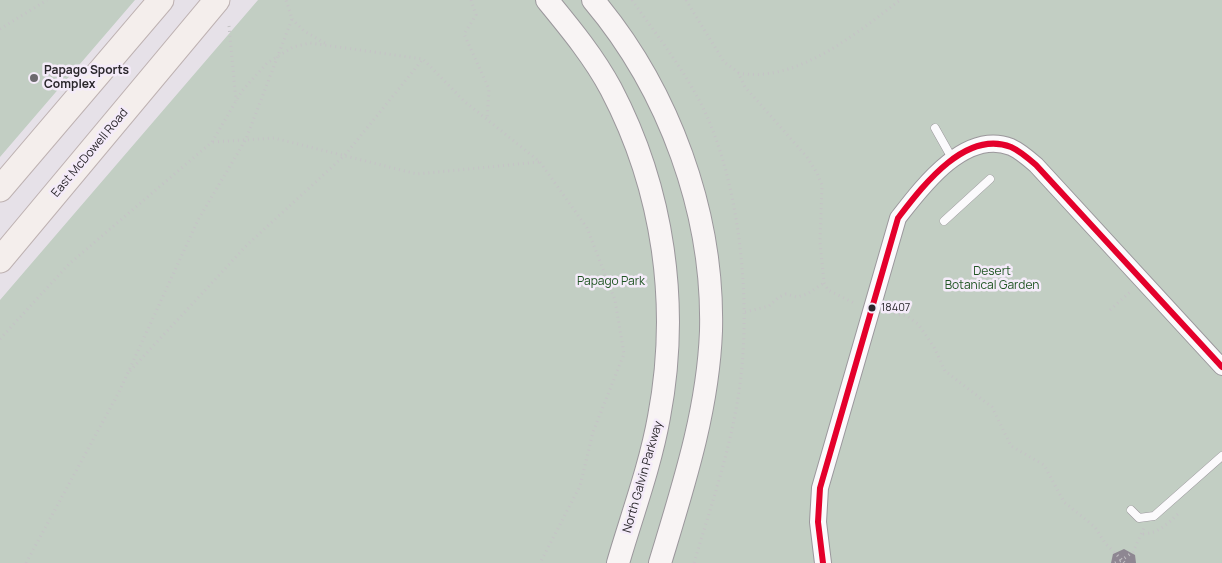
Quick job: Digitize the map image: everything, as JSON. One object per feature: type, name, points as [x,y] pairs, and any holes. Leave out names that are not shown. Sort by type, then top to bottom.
[{"type":"main road","points":[[0,189],[161,0]]},
{"type":"main road","name":"East McDowell Road","points":[[0,260],[217,0]]},
{"type":"main road","name":"North Galvin Parkway","points":[[547,0],[590,56],[611,89],[644,170],[658,218],[665,258],[669,297],[669,333],[659,417],[651,453],[618,563]]},
{"type":"main road","points":[[593,0],[611,22],[640,67],[670,126],[694,195],[706,258],[711,331],[702,406],[686,479],[660,563]]},
{"type":"street","points":[[823,563],[818,522],[820,488],[898,218],[917,193],[953,160],[970,148],[985,143],[1008,146],[1019,151],[1036,165],[1221,362]]},
{"type":"lane","points":[[935,128],[953,160]]},
{"type":"lane","points":[[944,221],[990,179]]},
{"type":"lane","points":[[1131,510],[1138,518],[1154,516],[1222,456]]},
{"type":"path","points":[[0,29],[47,0]]},
{"type":"path","points":[[286,0],[292,19],[304,31],[331,46]]},
{"type":"path","points":[[471,0],[476,16],[464,34],[489,89],[487,120]]},
{"type":"path","points":[[686,0],[724,62],[738,72],[754,76],[805,62],[844,42],[900,0]]},
{"type":"path","points":[[26,563],[128,374],[198,220],[246,139],[292,19]]},
{"type":"path","points":[[229,26],[236,101]]},
{"type":"path","points":[[0,339],[69,264],[212,142],[242,91],[278,55],[293,47],[310,43],[423,59],[464,101],[540,162],[587,228],[615,300],[624,354],[593,432],[580,486],[540,563]]},
{"type":"path","points":[[128,374],[247,245],[345,155],[423,59]]},
{"type":"path","points":[[738,72],[745,87],[807,157],[818,174],[822,185],[820,242],[824,283],[828,290],[852,303]]},
{"type":"path","points":[[212,142],[274,138],[417,174],[540,162]]},
{"type":"path","points":[[745,312],[769,306],[779,297],[786,294],[797,297],[807,294],[824,283]]},
{"type":"path","points":[[1110,310],[1129,293]]},
{"type":"path","points":[[889,313],[907,316],[918,324],[934,347],[945,371],[951,378],[992,407],[1011,446],[1044,465],[1064,502],[1095,527],[1105,544],[1124,561]]},
{"type":"path","points":[[1115,563],[1124,561],[1133,552],[1147,518]]},
{"type":"green space","name":"Papago Sports Complex","points":[[0,0],[135,0],[0,157]]},
{"type":"green space","name":"Papago Park","points":[[258,0],[1222,0],[1222,563],[0,563],[0,300]]},
{"type":"building","points":[[1124,549],[1135,555],[1136,563],[1111,563],[1113,554]]},
{"type":"transit line","points":[[823,563],[818,522],[820,488],[898,218],[932,177],[961,153],[977,146],[994,144],[1011,147],[1027,157],[1222,367]]},
{"type":"place","name":"Papago Sports Complex","points":[[34,78]]},
{"type":"place","name":"18407","points":[[872,308]]},
{"type":"park label","name":"Desert Botanical Garden","points":[[992,279]]}]
